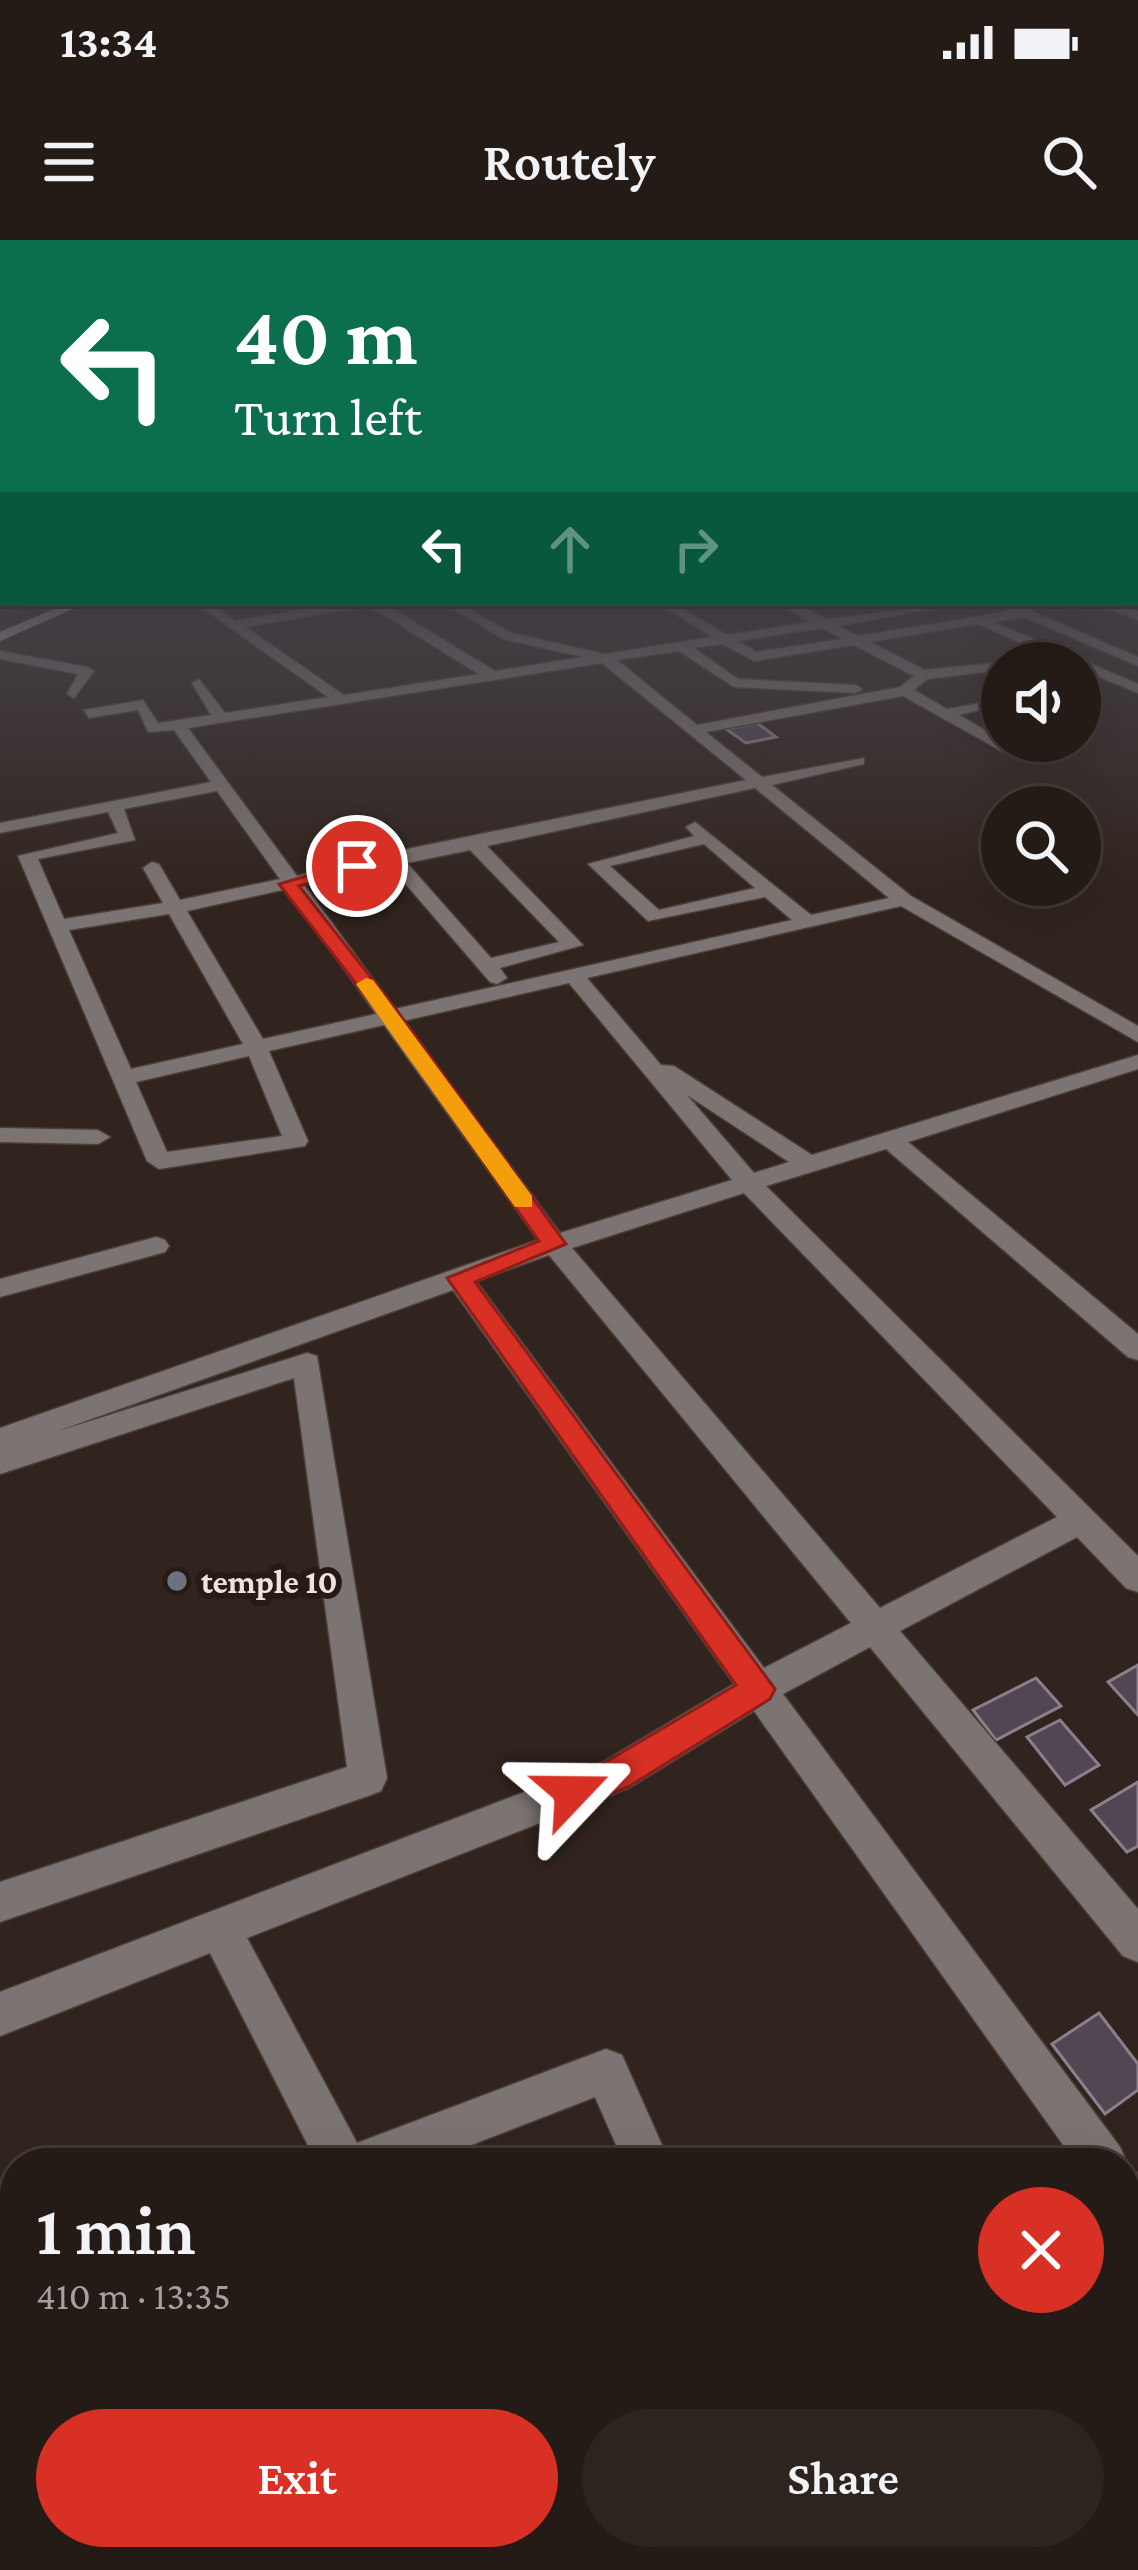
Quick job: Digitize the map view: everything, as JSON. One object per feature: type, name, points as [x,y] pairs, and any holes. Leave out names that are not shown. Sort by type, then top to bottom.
[{"type":"street","points":[[74,694],[83,678]]},
{"type":"street","points":[[309,678],[342,700]]},
{"type":"street","points":[[89,713],[142,705],[153,729],[483,678]]},
{"type":"street","points":[[628,678],[904,899],[1138,1035]]},
{"type":"street","points":[[727,678],[734,683],[902,692],[981,734]]},
{"type":"street","points":[[693,730],[902,692],[919,678]]},
{"type":"street","points":[[1109,678],[1138,689]]},
{"type":"street","points":[[199,683],[221,719]]},
{"type":"street","points":[[945,713],[981,705]]},
{"type":"street","points":[[178,725],[288,884],[391,1016],[554,1244],[1138,1941]]},
{"type":"street","points":[[57,926],[177,907],[392,857],[763,785],[858,761]]},
{"type":"street","points":[[0,828],[218,786]]},
{"type":"street","points":[[667,804],[807,922]]},
{"type":"street","points":[[113,806],[129,836],[27,856],[159,1161],[296,1141],[257,1049],[152,868]]},
{"type":"street","points":[[707,838],[597,864],[655,917],[769,890]]},
{"type":"street","points":[[473,842],[573,945],[486,965]]},
{"type":"street","points":[[392,857],[508,991]]},
{"type":"street","points":[[123,1078],[904,899]]},
{"type":"street","points":[[574,976],[750,1185],[1138,1578]]},
{"type":"street","points":[[638,1052],[812,1166]]},
{"type":"street","points":[[0,1440],[554,1244],[1138,1062]]},
{"type":"street","points":[[0,1135],[98,1137]]},
{"type":"street","points":[[892,1142],[1138,1350]]},
{"type":"street","points":[[0,1288],[157,1246]]},
{"type":"street","points":[[459,1278],[1093,2148]]},
{"type":"street","points":[[0,1462],[307,1363],[368,1778],[0,1902]]},
{"type":"street","points":[[0,2014],[616,1775],[758,1689],[1081,1520]]},
{"type":"street","points":[[219,1928],[334,2148]]},
{"type":"street","points":[[404,2148],[606,2071],[640,2148]]},
{"type":"building","points":[[757,723],[776,737],[746,743],[726,729]]},
{"type":"building","points":[[1138,1665],[1138,1715],[1108,1682]]},
{"type":"building","points":[[1036,1678],[1061,1706],[996,1740],[973,1710]]},
{"type":"building","points":[[1060,1720],[1099,1765],[1065,1785],[1027,1737]]},
{"type":"building","points":[[1138,1782],[1138,1846],[1127,1852],[1091,1810]]},
{"type":"building","points":[[1099,2013],[1138,2064],[1138,2090],[1105,2114],[1052,2044]]},
{"type":"slow traffic","points":[[366,984],[523,1201]]},
{"type":"place","name":"temple 10","points":[[177,1581]]},
{"type":"route","points":[[357,866],[288,884],[391,1016],[554,1244],[459,1278],[758,1689],[616,1775],[572,1792]]}]
